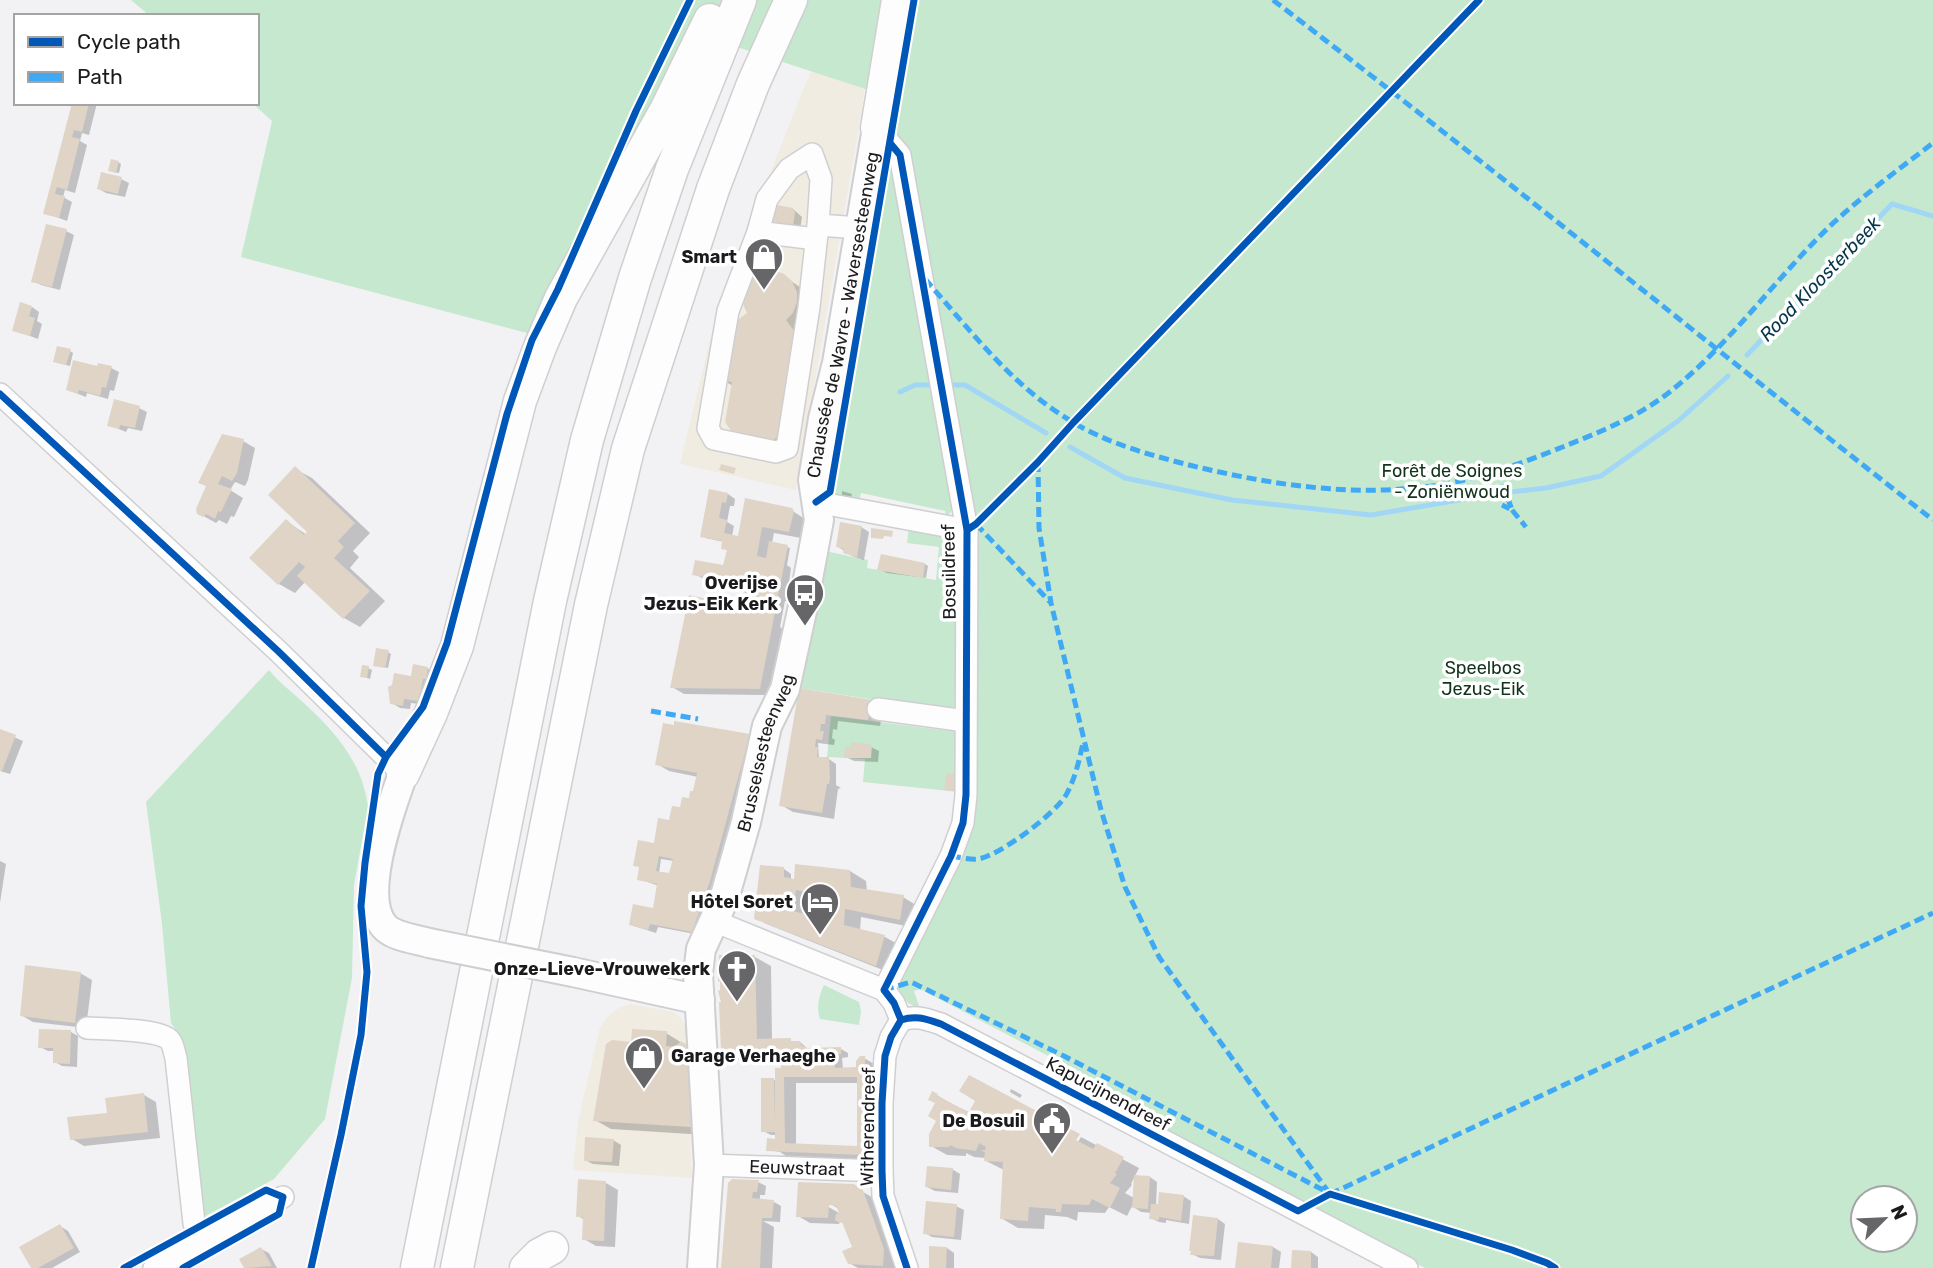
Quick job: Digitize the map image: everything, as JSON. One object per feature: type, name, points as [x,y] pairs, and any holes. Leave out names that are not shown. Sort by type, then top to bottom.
[{"type":"highway","points":[[417,1268],[550,601],[587,440],[635,278],[672,169],[739,0]]},
{"type":"highway","points":[[395,765],[431,713],[457,646],[520,401],[561,298],[666,110],[710,20],[739,0]]},
{"type":"highway","points":[[457,1268],[591,606],[628,449],[713,189],[753,84],[791,0]]},
{"type":"highway","points":[[884,136],[898,0]]},
{"type":"highway","points":[[526,1268],[539,1255],[551,1258]]},
{"type":"main road","name":"Chaussée de Wavre - Waversesteenweg","points":[[816,502],[813,480],[823,419],[837,363],[860,228],[884,136]]},
{"type":"main road","name":"Brusselsesteenweg","points":[[702,1268],[709,1165],[698,972],[701,949],[724,900],[746,821],[767,726],[785,689],[819,520],[816,502]]},
{"type":"main road","points":[[395,765],[390,813],[375,887],[375,906],[385,928],[425,942],[700,1000]]},
{"type":"street","name":"Bosuildreef","points":[[884,136],[900,155],[967,530],[967,795],[963,823],[951,856],[884,990]]},
{"type":"street","points":[[812,154],[821,179],[817,232],[809,307],[787,448],[776,452],[714,439],[708,428],[728,311],[758,232],[767,199],[789,169],[812,154]]},
{"type":"street","points":[[758,232],[817,232],[860,228]]},
{"type":"street","points":[[0,394],[278,651],[395,765]]},
{"type":"street","points":[[816,502],[967,530]]},
{"type":"street","points":[[878,709],[966,722]]},
{"type":"street","points":[[714,921],[884,990],[894,1003],[901,1020]]},
{"type":"street","name":"Kapucijnendreef","points":[[901,1020],[911,1016],[922,1017],[941,1024],[1408,1268]]},
{"type":"street","name":"Witherendreef","points":[[901,1020],[891,1037],[885,1056],[882,1171],[883,1196],[907,1268]]},
{"type":"street","points":[[87,1028],[144,1032],[167,1038],[172,1044],[176,1058],[194,1223],[200,1242]]},
{"type":"street","name":"Eeuwstraat","points":[[709,1165],[882,1171]]},
{"type":"street","points":[[154,1268],[283,1197]]},
{"type":"shaded area","points":[[844,0],[876,0],[862,110],[796,490],[680,464],[720,299],[805,85]]},
{"type":"shaded area","points":[[631,1004],[673,1012],[681,1018],[686,1027],[692,1178],[573,1170],[578,1121],[600,1027],[610,1014]]},
{"type":"green space","name":"Forêt de Soignes - Zoniënwoud","points":[[131,0],[1933,0],[1933,1268],[1425,1268],[1061,1079],[1056,1060],[920,989],[914,991],[920,1009],[908,1003],[893,981],[975,821],[978,666],[974,541],[953,509],[946,518],[945,511],[861,493],[859,503],[834,497],[893,98],[694,33],[531,334],[241,257],[272,121],[254,105],[259,105],[259,14],[148,14]]},
{"type":"green space","points":[[909,527],[946,535],[958,547],[959,713],[799,688],[825,551],[868,560],[867,568],[936,580],[939,547],[907,543]]},
{"type":"green space","points":[[269,670],[333,732],[352,759],[365,790],[368,807],[354,885],[352,978],[325,1119],[274,1179],[198,1220],[183,1041],[171,1023],[162,924],[146,802]]},
{"type":"green space","points":[[831,716],[958,732],[959,792],[863,782],[865,759],[827,757]]},
{"type":"green space","points":[[824,985],[859,1002],[859,1025],[820,1019],[819,1001]]},
{"type":"building","points":[[71,105],[89,105],[82,132],[74,130],[72,137],[80,139],[67,190],[57,187],[56,190],[55,194],[65,196],[59,218],[43,214]]},
{"type":"building","points":[[111,159],[119,161],[116,173],[108,171]]},
{"type":"building","points":[[101,172],[122,177],[118,194],[97,189]]},
{"type":"building","points":[[777,205],[793,208],[793,227],[771,224],[774,207]]},
{"type":"building","points":[[46,224],[67,229],[52,287],[31,282]]},
{"type":"building","points":[[774,270],[792,281],[797,292],[793,313],[786,320],[800,339],[784,432],[769,443],[736,438],[725,422],[732,382],[719,380],[728,327],[747,313],[742,293],[746,283],[754,275]]},
{"type":"building","points":[[20,302],[32,306],[29,316],[35,318],[30,336],[12,331]]},
{"type":"building","points":[[57,346],[71,349],[66,365],[53,362]]},
{"type":"building","points":[[73,360],[97,366],[98,363],[112,366],[106,388],[102,387],[100,396],[79,390],[78,394],[66,390]]},
{"type":"building","points":[[114,399],[140,406],[135,428],[120,425],[119,429],[107,426]]},
{"type":"building","points":[[222,434],[244,439],[237,473],[232,481],[222,476],[218,484],[232,489],[215,519],[206,514],[203,517],[197,514],[196,509],[206,486],[198,483]]},
{"type":"building","points":[[721,464],[736,468],[734,474],[719,470]]},
{"type":"building","points":[[295,466],[355,523],[338,541],[344,547],[334,558],[370,591],[343,619],[297,576],[305,567],[299,562],[278,585],[249,558],[286,519],[304,535],[307,532],[268,495]]},
{"type":"building","points":[[709,489],[728,493],[726,503],[722,502],[719,518],[727,520],[724,533],[738,536],[745,498],[792,508],[794,511],[789,532],[762,527],[757,556],[766,558],[769,541],[788,545],[760,689],[670,688],[689,595],[716,601],[714,610],[735,614],[736,605],[751,608],[752,602],[744,600],[746,590],[709,582],[710,578],[692,575],[695,560],[723,565],[727,550],[721,549],[722,541],[700,537]]},
{"type":"building","points":[[840,522],[862,526],[857,557],[843,553],[844,549],[836,547]]},
{"type":"building","points":[[871,528],[893,531],[892,537],[871,538]]},
{"type":"building","points":[[881,554],[925,563],[923,578],[877,570]]},
{"type":"building","points":[[376,648],[389,650],[385,668],[373,666]]},
{"type":"building","points":[[413,664],[428,667],[419,701],[404,699],[403,706],[390,704],[388,687],[392,685],[394,673],[411,676]]},
{"type":"building","points":[[362,665],[369,666],[367,678],[360,677]]},
{"type":"building","points":[[799,688],[872,700],[868,720],[826,715],[825,724],[821,724],[820,731],[824,731],[822,740],[816,739],[815,747],[818,747],[817,757],[829,757],[830,779],[822,813],[779,806]]},
{"type":"building","points":[[674,721],[750,734],[710,881],[692,932],[650,924],[648,930],[629,925],[633,904],[653,908],[657,884],[637,880],[639,867],[633,866],[638,840],[654,843],[658,818],[669,820],[672,806],[680,807],[682,797],[689,798],[690,791],[693,791],[697,773],[655,765],[663,723],[674,725]],"holes":[[[659,856],[673,859],[669,873],[656,871]]]},
{"type":"building","points":[[0,729],[16,735],[2,771],[0,771]]},
{"type":"building","points":[[851,742],[872,745],[871,758],[844,758],[845,747],[851,747]]},
{"type":"building","points":[[947,773],[960,775],[959,792],[944,790]]},
{"type":"building","points":[[795,864],[850,870],[851,887],[904,895],[900,920],[845,909],[844,925],[885,935],[876,966],[754,919],[760,865],[784,867],[784,877],[794,879]],"holes":[[[796,890],[818,895],[815,917],[793,911]]]},
{"type":"building","points":[[719,955],[755,955],[757,1039],[791,1038],[791,1041],[800,1041],[801,1045],[807,1048],[841,1047],[841,1054],[835,1054],[835,1068],[856,1067],[860,1056],[865,1056],[867,1150],[862,1155],[766,1151],[767,1138],[775,1139],[775,1132],[761,1132],[761,1078],[774,1078],[775,1125],[775,1068],[781,1068],[781,1064],[789,1064],[790,1052],[721,1052],[721,1002],[718,991],[720,981],[718,982]],"holes":[[[784,1077],[857,1077],[857,1146],[785,1143]]]},
{"type":"building","points":[[25,965],[81,972],[75,1023],[20,1016]]},
{"type":"building","points":[[39,1029],[71,1030],[70,1064],[53,1063],[53,1048],[38,1048]]},
{"type":"building","name":"Garage Verhaeghe","points":[[632,1029],[667,1031],[666,1046],[675,1047],[681,1041],[687,1045],[691,1127],[593,1121],[606,1044],[612,1040],[631,1042]]},
{"type":"building","name":"De Bosuil","points":[[969,1075],[1080,1134],[1076,1140],[1093,1149],[1097,1143],[1124,1157],[1110,1183],[1120,1188],[1110,1208],[1092,1199],[1089,1205],[1062,1204],[1061,1212],[1056,1212],[1056,1209],[1029,1207],[1028,1221],[1000,1219],[1003,1162],[984,1161],[985,1152],[980,1150],[985,1150],[986,1147],[979,1143],[976,1151],[950,1145],[929,1147],[929,1134],[936,1121],[928,1116],[935,1103],[928,1100],[932,1091],[969,1112],[975,1101],[959,1091]]},
{"type":"building","points":[[144,1093],[148,1132],[70,1140],[67,1117],[107,1113],[105,1098]]},
{"type":"building","points":[[585,1137],[614,1139],[612,1162],[584,1161]]},
{"type":"building","points":[[927,1166],[953,1168],[951,1190],[925,1187]]},
{"type":"building","points":[[1134,1175],[1150,1176],[1148,1209],[1132,1208]]},
{"type":"building","points":[[578,1179],[606,1181],[604,1241],[582,1240],[583,1217],[576,1217]]},
{"type":"building","points":[[732,1179],[759,1180],[757,1192],[753,1192],[752,1198],[774,1200],[772,1218],[762,1218],[760,1268],[721,1268],[728,1183]]},
{"type":"building","points":[[798,1182],[854,1184],[863,1190],[884,1249],[883,1266],[848,1264],[842,1251],[852,1247],[842,1222],[835,1220],[836,1214],[839,1213],[836,1206],[829,1205],[828,1218],[796,1217]]},
{"type":"building","points":[[1159,1192],[1184,1195],[1181,1221],[1159,1217],[1159,1220],[1149,1219],[1151,1204],[1158,1204]]},
{"type":"building","points":[[926,1201],[957,1204],[954,1237],[923,1234]]},
{"type":"building","points":[[1193,1215],[1218,1218],[1214,1256],[1190,1255]]},
{"type":"building","points":[[60,1224],[74,1248],[38,1268],[31,1268],[19,1247]]},
{"type":"building","points":[[1238,1242],[1273,1246],[1271,1268],[1235,1268]]},
{"type":"building","points":[[929,1246],[947,1247],[946,1268],[929,1268]]},
{"type":"building","points":[[261,1247],[272,1266],[244,1268],[239,1259]]},
{"type":"building","points":[[1292,1250],[1311,1251],[1311,1268],[1291,1268]]},
{"type":"waterway","name":"Rood Kloosterbeek","points":[[1747,355],[1892,204],[1933,216]]},
{"type":"waterway","points":[[1070,447],[1125,478],[1232,500],[1371,515],[1546,488],[1601,476],[1678,421],[1728,376]]},
{"type":"waterway","points":[[900,392],[915,385],[931,385]]},
{"type":"waterway","points":[[952,385],[965,385],[1046,433]]},
{"type":"marked path","points":[[1273,0],[1933,520]]},
{"type":"marked path","points":[[925,279],[975,337],[1030,391],[1071,421],[1113,442],[1189,465],[1282,484],[1345,490],[1408,489],[1439,485],[1487,474],[1550,452],[1618,423],[1667,394],[1711,355],[1830,226],[1933,143]]},
{"type":"marked path","points":[[1038,462],[1039,528],[1051,603],[1101,810],[1125,887],[1159,957],[1330,1194]]},
{"type":"marked path","points":[[1498,470],[1512,510],[1502,505]]},
{"type":"marked path","points":[[1512,510],[1526,527]]},
{"type":"marked path","points":[[976,524],[1051,603]]},
{"type":"marked path","points":[[651,711],[698,719]]},
{"type":"marked path","points":[[951,856],[975,859],[987,856],[1012,842],[1051,813],[1066,795],[1083,743]]},
{"type":"marked path","points":[[1330,1194],[1933,913]]},
{"type":"marked path","points":[[884,990],[911,982],[1064,1056],[1327,1192]]},
{"type":"cycle path","points":[[311,1268],[361,1035],[367,972],[361,906],[378,774],[386,757],[423,707],[447,643],[507,414],[532,340],[558,289],[636,111],[690,0]]},
{"type":"cycle path","points":[[816,502],[830,492],[914,0]]},
{"type":"cycle path","points":[[967,530],[1038,462],[1479,0]]},
{"type":"cycle path","points":[[890,143],[900,155],[967,530],[966,795],[963,823],[951,856],[884,990],[894,1003],[901,1020]]},
{"type":"cycle path","points":[[0,394],[278,651],[386,757]]},
{"type":"cycle path","points":[[901,1020],[916,1018],[941,1024],[1298,1211],[1330,1194],[1512,1250],[1555,1268]]},
{"type":"cycle path","points":[[901,1020],[891,1037],[885,1056],[882,1171],[883,1196],[907,1268]]},
{"type":"cycle path","points":[[124,1268],[266,1190],[283,1197],[279,1214],[183,1268]]},
{"type":"place","name":"Smart","points":[[764,291]]},
{"type":"place","name":"Overijse Jezus-Eik Kerk","points":[[805,627]]},
{"type":"place","name":"Hôtel Soret","points":[[820,936]]},
{"type":"place","name":"Onze-Lieve-Vrouwekerk","points":[[737,1003]]},
{"type":"place","name":"Garage Verhaeghe","points":[[644,1090]]},
{"type":"place","name":"De Bosuil","points":[[1052,1155]]},
{"type":"park label","name":"Speelbos Jezus-Eik","points":[[1483,678]]}]
